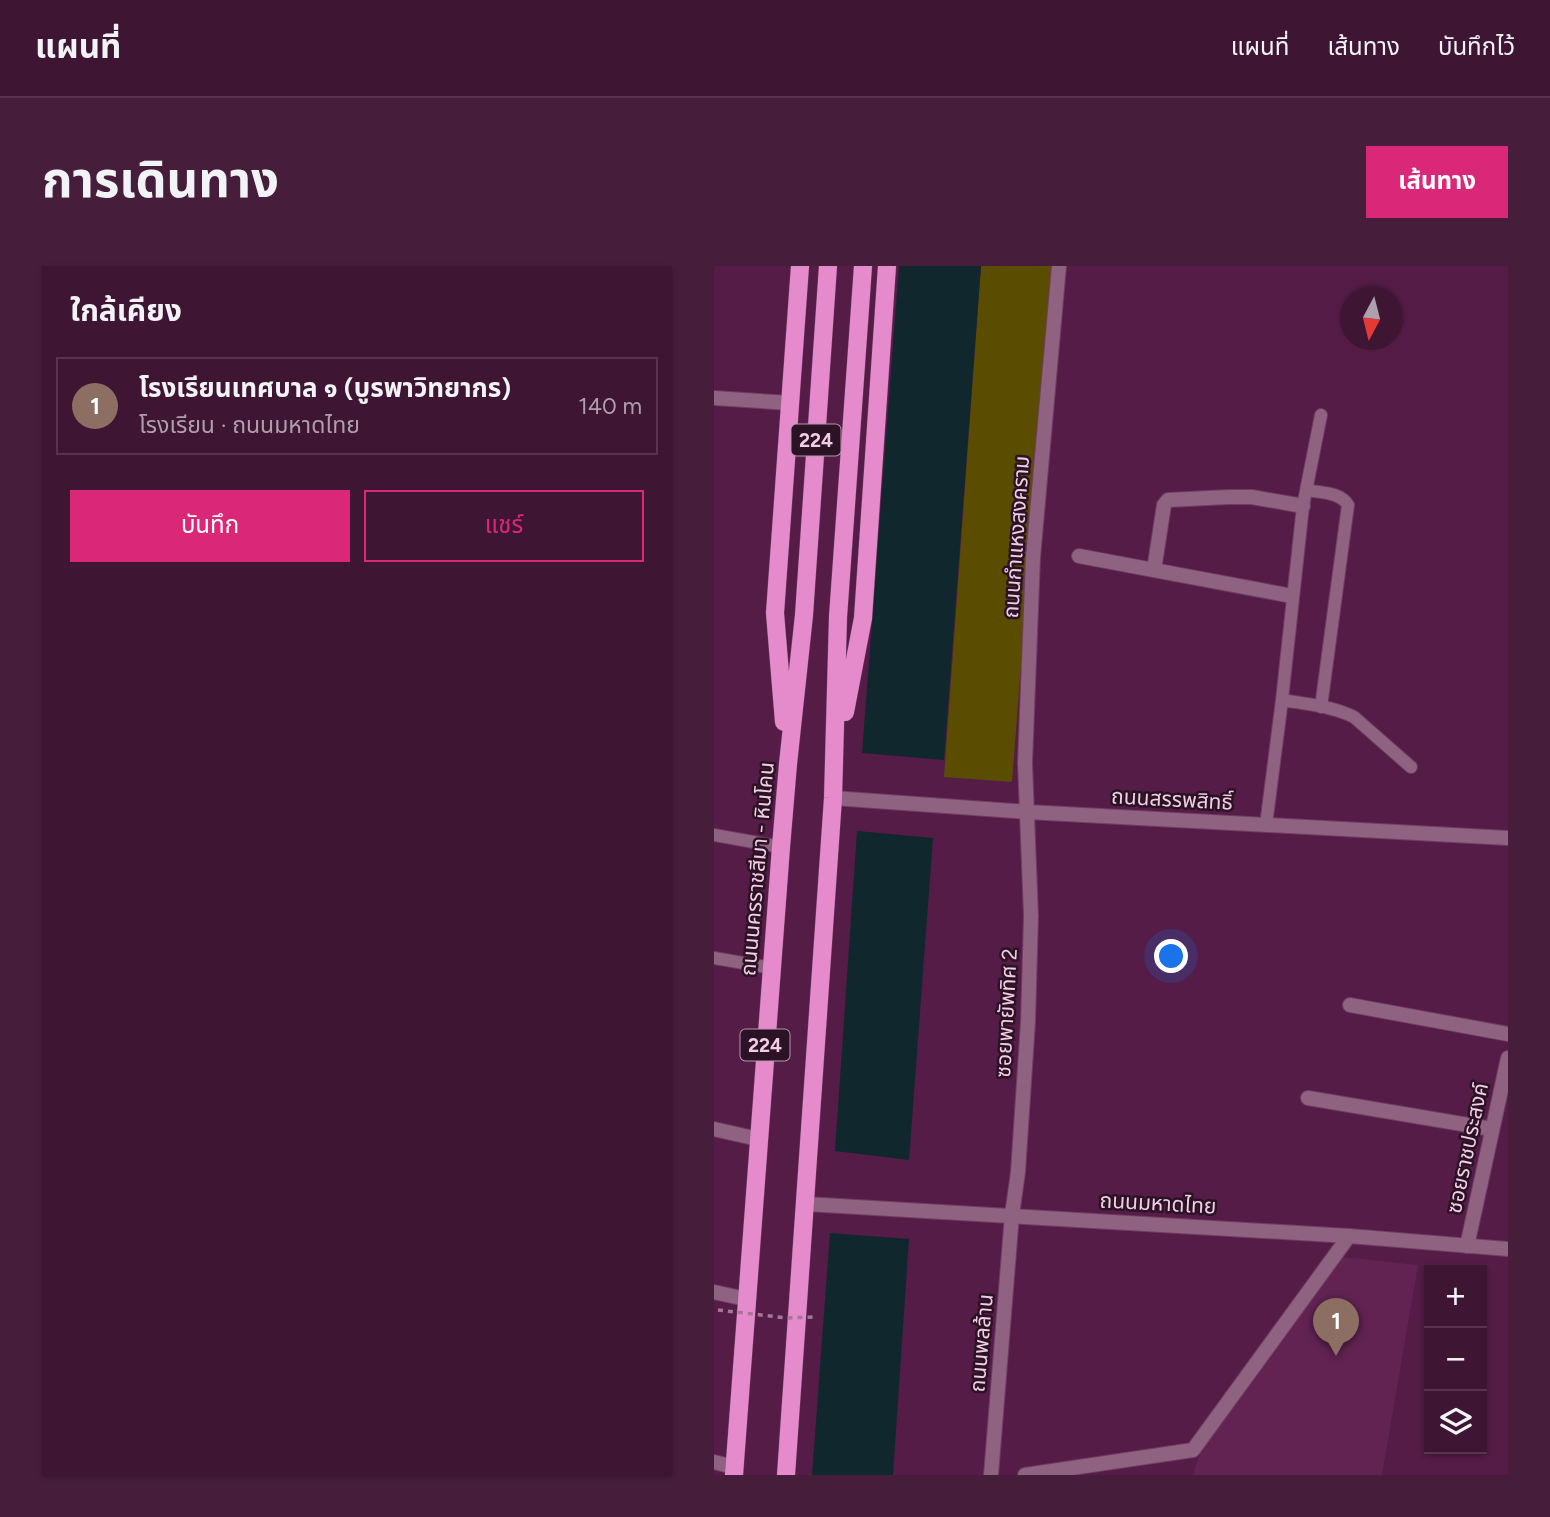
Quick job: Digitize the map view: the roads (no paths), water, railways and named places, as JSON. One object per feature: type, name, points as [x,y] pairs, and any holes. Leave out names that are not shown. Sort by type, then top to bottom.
[{"type":"main road","points":[[788,764],[775,613],[800,266]]},
{"type":"main road","name":"ถนนนครราชสีมา - หินโคน","points":[[734,1471],[781,847],[804,615],[828,266]]},
{"type":"main road","points":[[786,1475],[833,798],[838,617],[863,266]]},
{"type":"main road","points":[[835,765],[863,618],[887,266]]},
{"type":"street","name":"ถนนกำแหงสงคราม","points":[[1028,812],[1026,763],[1033,558],[1059,266]]},
{"type":"street","points":[[714,398],[790,403]]},
{"type":"street","points":[[1154,570],[1164,505],[1168,500],[1240,497],[1303,506]]},
{"type":"street","points":[[1079,556],[1292,596]]},
{"type":"street","name":"ถนนสรรพสิทธิ์","points":[[833,798],[1028,812],[1508,838]]},
{"type":"street","name":"ซอยพายัพทิศ 2","points":[[1012,1215],[1018,1172],[1028,1022],[1031,916],[1028,812]]},
{"type":"street","points":[[1350,1005],[1508,1034]]},
{"type":"street","name":"ซอยราชประสงค์","points":[[1468,1246],[1508,1060]]},
{"type":"street","points":[[1308,1098],[1493,1129]]},
{"type":"street","points":[[714,1129],[758,1139]]},
{"type":"street","name":"ถนนมหาดไทย","points":[[806,1204],[1349,1236],[1508,1249]]},
{"type":"street","name":"ถนนพลล้าน","points":[[991,1475],[1012,1215]]},
{"type":"street","points":[[1025,1475],[1193,1450],[1349,1236]]},
{"type":"street","points":[[714,1292],[746,1299]]},
{"type":"street","points":[[714,1462],[734,1471]]},
{"type":"lane","points":[[1266,825],[1303,506],[1321,415]]},
{"type":"lane","points":[[1307,490],[1338,496],[1348,505],[1321,707]]},
{"type":"lane","points":[[1282,700],[1344,712],[1354,717],[1411,767]]},
{"type":"lane","points":[[714,835],[781,847]]},
{"type":"lane","points":[[714,958],[772,968]]},
{"type":"water","points":[[899,266],[981,266],[944,760],[862,753]]},
{"type":"water","points":[[857,831],[933,838],[909,1160],[835,1151]]},
{"type":"water","points":[[830,1233],[909,1239],[893,1475],[812,1475]]},
{"type":"place","name":"โรงเรียนเทศบาล ๑ (บูรพาวิทยากร)","points":[[1336,1356]]}]
